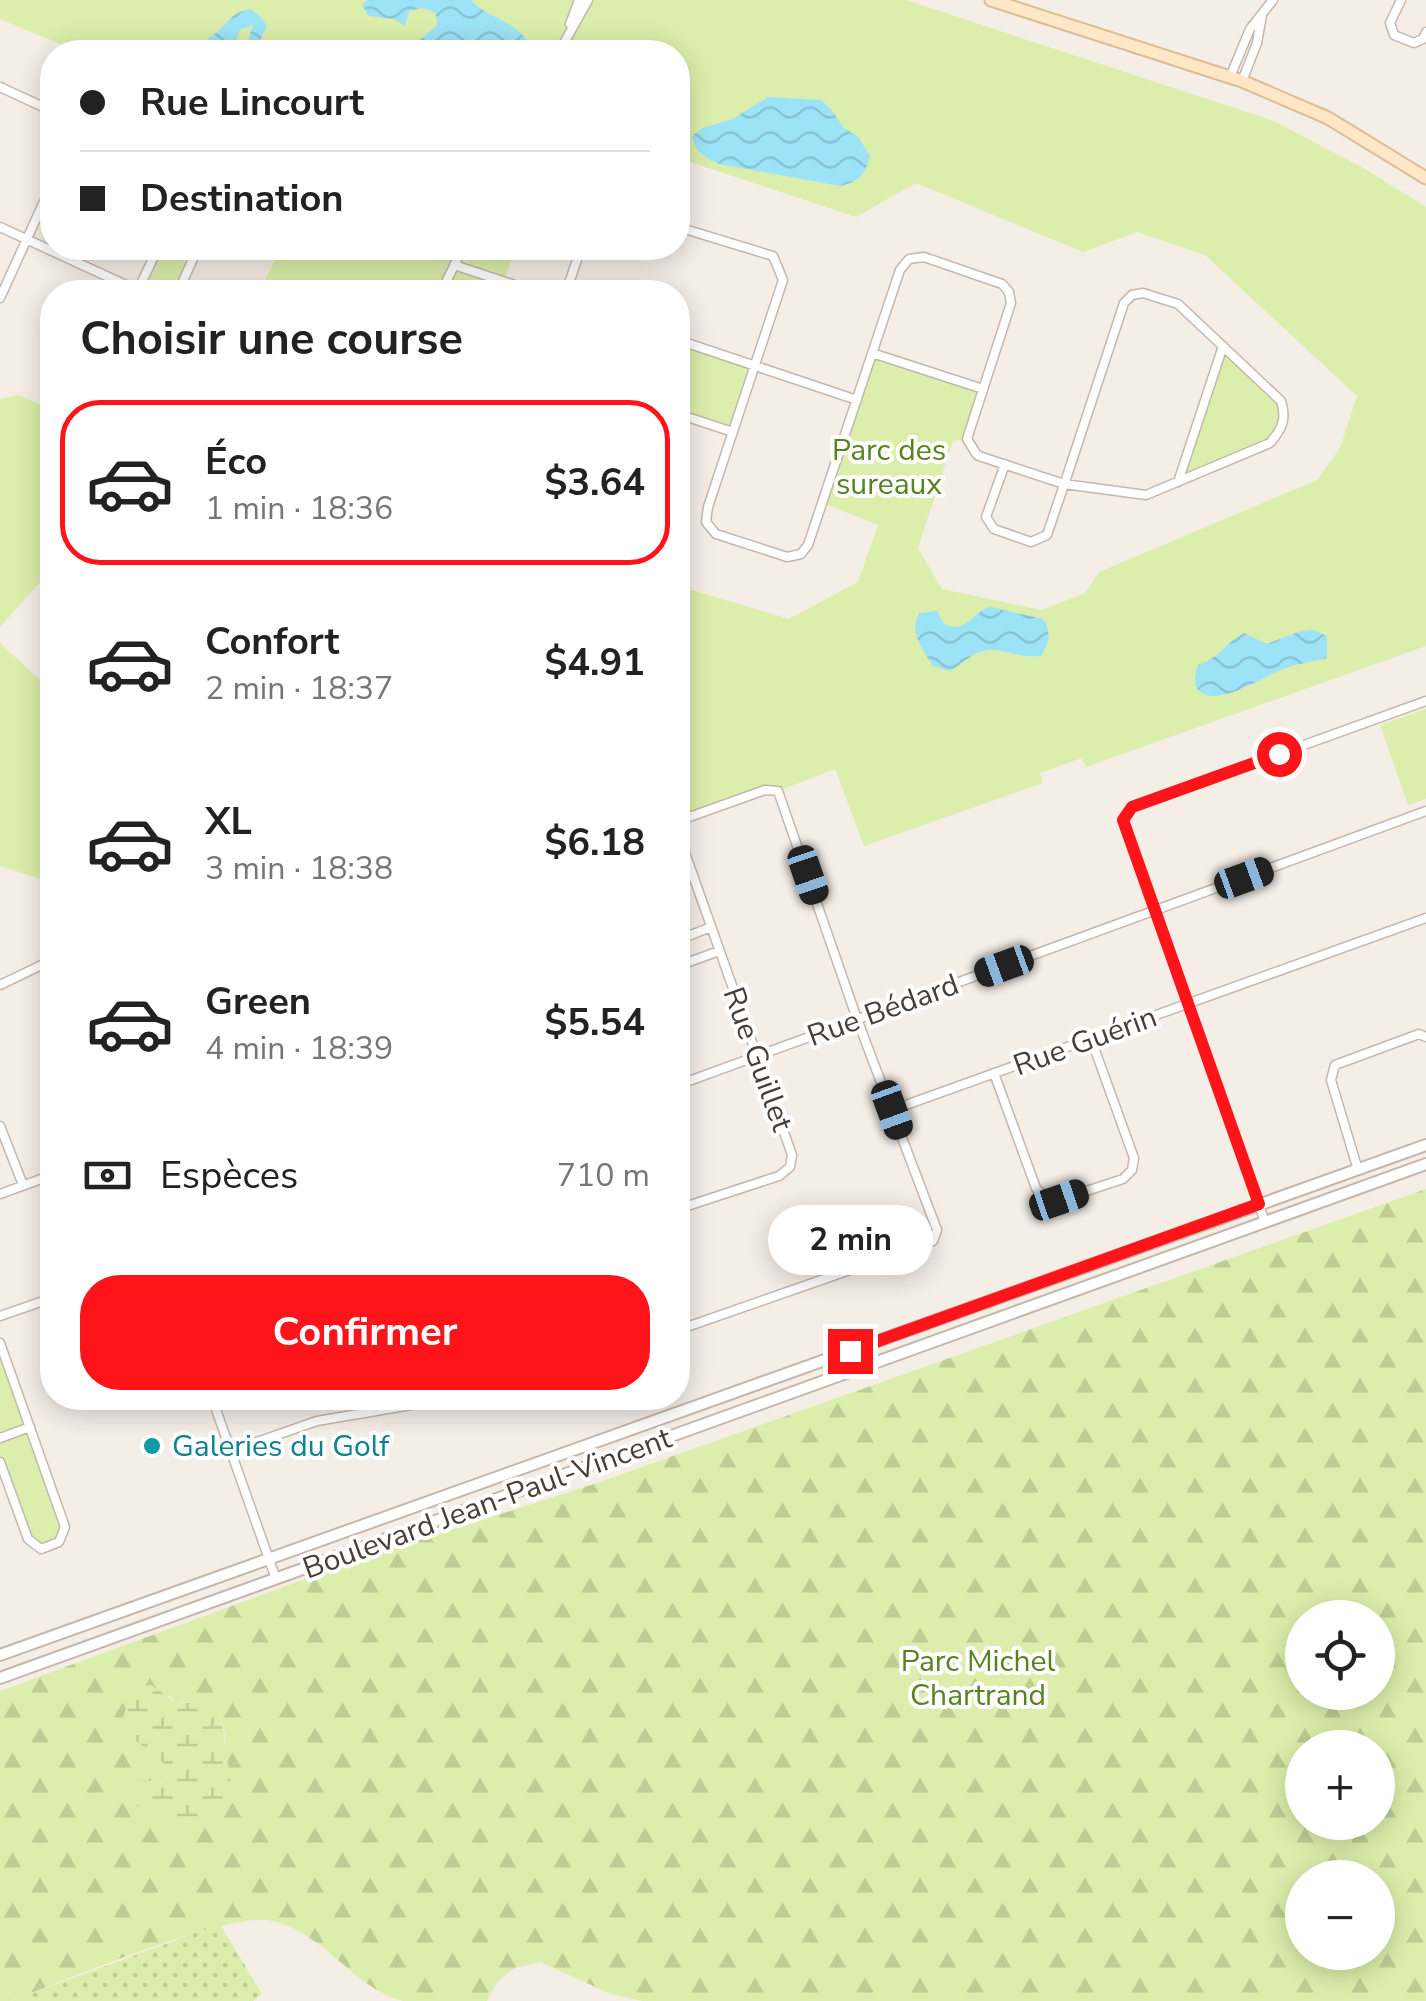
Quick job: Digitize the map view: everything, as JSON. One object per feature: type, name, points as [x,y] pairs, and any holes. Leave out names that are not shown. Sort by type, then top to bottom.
[{"type":"main road","points":[[991,0],[1236,79],[1328,118],[1426,178]]},
{"type":"street","points":[[564,40],[578,0]]},
{"type":"street","points":[[566,40],[588,0]]},
{"type":"street","points":[[1236,79],[1256,42],[1263,10],[1272,0]]},
{"type":"street","points":[[1401,0],[1390,23],[1394,35],[1414,43],[1423,39],[1426,32]]},
{"type":"street","points":[[0,87],[40,105]]},
{"type":"street","points":[[0,298],[40,211]]},
{"type":"street","points":[[0,228],[40,246]]},
{"type":"street","points":[[690,230],[773,256],[783,280],[706,522],[716,534],[786,557],[801,554],[808,546],[900,270],[909,260],[924,257],[1002,284],[1009,292],[1011,303],[967,439],[976,455],[1004,464],[1064,484],[1146,495],[1270,443],[1286,414],[1281,401],[1178,304],[1143,292],[1124,303],[1064,484],[1047,535],[1031,542],[994,530],[986,516],[1004,464]]},
{"type":"street","points":[[70,260],[112,280]]},
{"type":"street","points":[[447,280],[457,260]]},
{"type":"street","points":[[454,265],[500,280]]},
{"type":"street","points":[[690,344],[857,400]]},
{"type":"street","points":[[1178,482],[1223,346]]},
{"type":"street","points":[[872,353],[982,389]]},
{"type":"street","points":[[690,418],[733,432]]},
{"type":"street","points":[[1265,1222],[1123,820],[1132,807],[1426,701]]},
{"type":"street","points":[[690,817],[765,790],[778,791],[857,1019],[937,1230],[932,1241],[690,1326]]},
{"type":"street","name":"Rue Bédard","points":[[690,1081],[1426,812]]},
{"type":"street","name":"Rue Guillet","points":[[690,867],[792,1155],[790,1167],[779,1176],[690,1205]]},
{"type":"street","name":"Rue Guérin","points":[[892,1110],[1426,918]]},
{"type":"street","points":[[690,935],[711,927]]},
{"type":"street","name":"Rue Guillet","points":[[690,961],[720,950]]},
{"type":"street","points":[[0,985],[40,966]]},
{"type":"street","points":[[1358,1170],[1330,1080],[1335,1065],[1419,1034],[1426,1037]]},
{"type":"street","points":[[994,1073],[1036,1188],[1046,1198],[1059,1200],[1124,1178],[1132,1170],[1134,1158],[1090,1039]]},
{"type":"street","points":[[0,1126],[23,1186]]},
{"type":"street","name":"Boulevard Jean-Paul-Vincent","points":[[690,1407],[1426,1146]]},
{"type":"street","name":"Boulevard Jean-Paul-Vincent","points":[[0,1678],[1426,1164]]},
{"type":"street","points":[[0,1194],[40,1180]]},
{"type":"street","points":[[0,1316],[40,1302]]},
{"type":"street","points":[[0,1343],[66,1527],[60,1542],[40,1549],[28,1538],[0,1462]]},
{"type":"street","points":[[216,1410],[276,1580]]},
{"type":"street","points":[[231,1451],[316,1421],[371,1410]]},
{"type":"street","name":"Boulevard Jean-Paul-Vincent","points":[[0,1656],[682,1410]]},
{"type":"street","points":[[0,1438],[30,1427]]},
{"type":"green space","name":"Parc des sureaux","points":[[0,0],[906,0],[1274,121],[1365,169],[1426,207],[1426,646],[1086,767],[1082,758],[1040,773],[1043,783],[864,846],[835,769],[778,791],[765,790],[690,817],[690,590],[789,619],[858,582],[878,525],[822,503],[872,353],[983,389],[967,439],[953,441],[918,548],[942,589],[1042,610],[1085,593],[1099,572],[1317,480],[1340,448],[1357,396],[1205,255],[1137,232],[1083,252],[916,183],[856,217],[690,162],[690,40],[50,40],[0,19]]},
{"type":"green space","points":[[152,260],[193,260],[183,280],[143,280]]},
{"type":"green space","points":[[275,260],[512,260],[504,280],[265,280]]},
{"type":"green space","points":[[690,344],[755,366],[733,432],[690,418]]},
{"type":"green space","points":[[1223,346],[1281,401],[1286,414],[1270,443],[1178,482]]},
{"type":"green space","points":[[20,395],[40,405],[40,582],[0,627],[0,399]]},
{"type":"green space","points":[[0,643],[40,680],[40,879],[0,866]]},
{"type":"green space","points":[[1426,709],[1426,799],[1408,805],[1380,725]]},
{"type":"green space","name":"Parc Michel Chartrand","points":[[1426,1189],[1426,2001],[642,2001],[611,1994],[540,1962],[515,1968],[498,1981],[487,2001],[403,2001],[369,1985],[292,1928],[273,1921],[251,1921],[184,1937],[10,2001],[0,2001],[0,1691],[346,1564],[591,1485]],"holes":[[[169,1695],[175,1702],[212,1701],[220,1711],[226,1741],[189,1823],[169,1817],[164,1780],[170,1772],[162,1758]]]},
{"type":"green space","points":[[0,1343],[65,1527],[59,1542],[41,1549],[28,1539],[0,1462]]},
{"type":"green space","points":[[151,1685],[175,1702],[188,1703],[197,1695],[212,1701],[220,1711],[232,1790],[222,1817],[199,1822],[174,1820],[149,1812],[130,1800],[130,1793],[141,1781],[164,1780],[170,1773],[125,1728],[123,1718],[128,1704],[141,1686]]},
{"type":"green space","points":[[220,1924],[262,1994],[253,2001],[10,2001]]},
{"type":"water","points":[[367,0],[471,0],[518,30],[526,40],[420,40],[437,25],[436,13],[423,8],[409,11],[405,26],[394,19],[369,16],[362,5]]},
{"type":"water","points":[[251,9],[260,16],[267,26],[260,40],[249,40],[253,25],[240,30],[236,40],[208,40],[208,38],[237,14]]},
{"type":"water","points":[[768,97],[821,100],[843,127],[859,138],[870,156],[860,177],[840,186],[719,164],[698,150],[692,136],[703,128],[732,119]]},
{"type":"water","points":[[991,607],[1043,619],[1048,638],[1041,656],[987,650],[950,671],[933,666],[916,633],[920,613],[937,611],[944,624],[959,627]]},
{"type":"water","points":[[1314,630],[1327,636],[1327,658],[1285,669],[1225,694],[1213,696],[1197,688],[1198,665],[1244,633],[1267,644]]},
{"type":"place","name":"Galeries du Golf","points":[[152,1446]]},
{"type":"route","points":[[850,1351],[1259,1204],[1123,820],[1132,807],[1279,754]]}]
